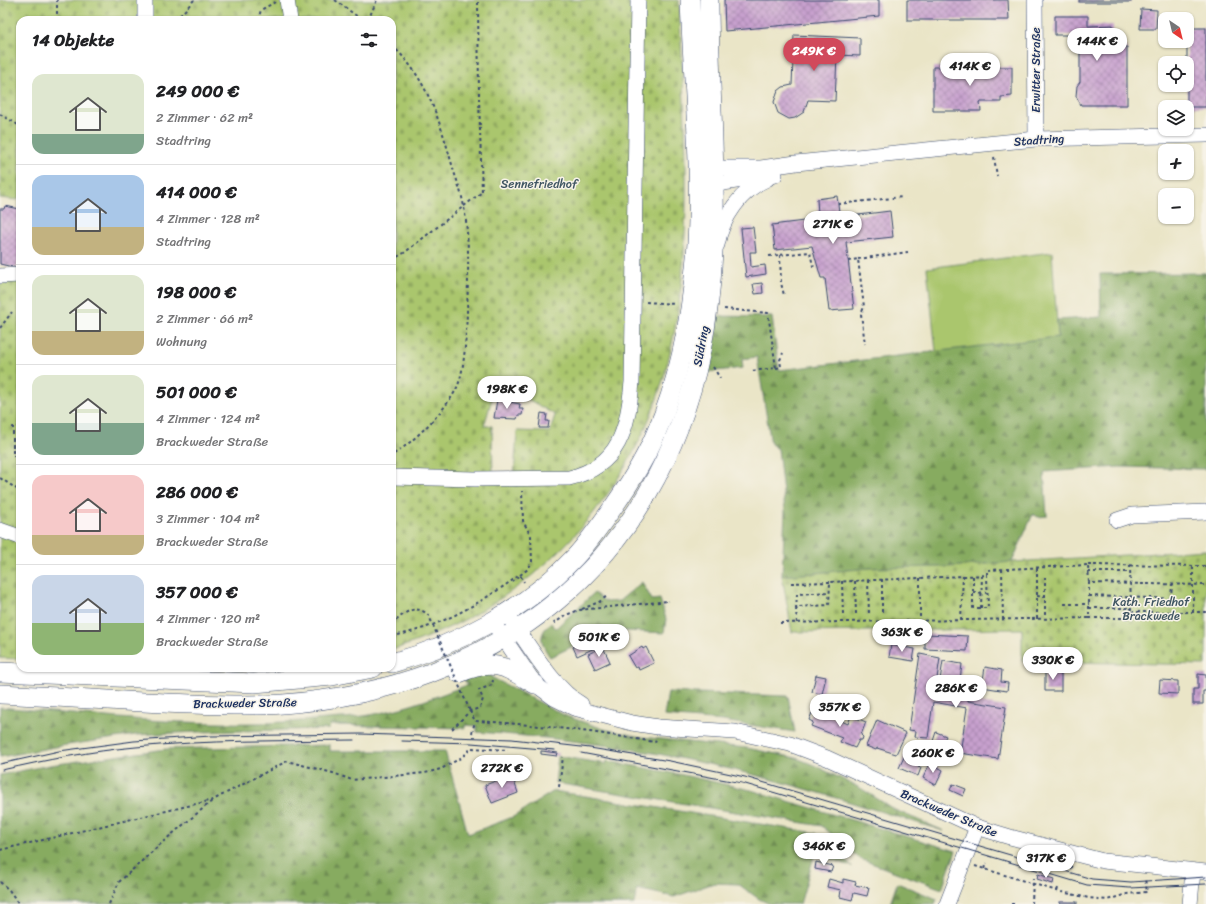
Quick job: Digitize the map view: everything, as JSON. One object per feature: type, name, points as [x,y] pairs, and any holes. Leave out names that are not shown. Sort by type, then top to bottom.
[{"type":"main road","name":"Südring","points":[[511,634],[546,610],[591,568],[623,531],[652,486],[675,438],[691,391],[702,349],[712,273],[706,177],[690,0]]},
{"type":"main road","name":"Südring","points":[[499,617],[558,574],[591,539],[634,477],[657,432],[681,356],[706,177],[709,0]]},
{"type":"main road","points":[[396,662],[433,650],[499,617]]},
{"type":"main road","name":"Brackweder Straße","points":[[0,694],[153,703],[241,705],[283,704],[349,696],[426,676],[462,661],[511,634]]},
{"type":"main road","points":[[349,696],[393,697],[427,686],[473,667],[492,664],[512,670],[535,684]]},
{"type":"main road","name":"Brackweder Straße","points":[[0,672],[254,683],[326,677],[352,672]]},
{"type":"street","points":[[145,0],[145,16]]},
{"type":"street","points":[[396,477],[569,478],[580,475],[602,462],[618,445],[623,436],[630,412],[632,382],[638,0]]},
{"type":"street","name":"Erwitter Straße","points":[[1036,0],[1036,139]]},
{"type":"street","points":[[282,1],[288,16]]},
{"type":"street","name":"Stadtring","points":[[706,177],[776,167],[1036,139],[1206,135]]},
{"type":"street","name":"Stadtring","points":[[706,177],[779,174],[872,156]]},
{"type":"street","points":[[712,273],[718,242],[730,212],[741,198],[755,186],[779,174]]},
{"type":"street","points":[[0,276],[16,275]]},
{"type":"street","points":[[1116,520],[1132,515],[1206,512]]},
{"type":"street","points":[[0,530],[16,535]]},
{"type":"street","name":"Brackweder Straße","points":[[499,617],[511,634],[566,694],[577,702],[605,717]]},
{"type":"street","name":"Brackweder Straße","points":[[511,634],[535,684],[554,698],[574,708],[605,717],[658,726],[735,732],[790,744],[827,758],[977,827],[1103,861],[1200,872]]},
{"type":"street","points":[[947,904],[977,827]]},
{"type":"street","points":[[1190,904],[1200,872]]},
{"type":"path","points":[[57,0],[57,16]]},
{"type":"path","points":[[180,16],[194,0]]},
{"type":"path","points":[[335,0],[357,16]]},
{"type":"path","points":[[370,16],[377,0]]},
{"type":"path","points":[[396,258],[482,192],[478,98],[478,0]]},
{"type":"path","points":[[259,16],[261,10],[282,1]]},
{"type":"path","points":[[396,50],[416,73],[429,98],[448,148],[464,206],[468,249],[466,338],[458,385],[450,401],[417,436],[396,452]]},
{"type":"path","points":[[0,114],[16,124]]},
{"type":"path","points":[[992,144],[996,176]]},
{"type":"path","points":[[838,204],[902,197]]},
{"type":"path","points":[[769,256],[810,252],[813,266],[817,265]]},
{"type":"path","points":[[848,261],[908,252]]},
{"type":"path","points":[[780,255],[781,283],[784,295]]},
{"type":"path","points":[[858,259],[864,307],[862,314],[865,344]]},
{"type":"path","points":[[634,301],[675,304]]},
{"type":"path","points":[[724,309],[768,313],[776,368]]},
{"type":"path","points":[[0,328],[12,312]]},
{"type":"path","points":[[751,371],[781,367],[780,360],[783,353]]},
{"type":"path","points":[[712,366],[720,378]]},
{"type":"path","points":[[16,427],[13,427],[13,456],[16,456]]},
{"type":"path","points":[[0,478],[16,488]]},
{"type":"path","points":[[396,635],[432,626],[456,615],[492,595],[528,569],[532,562],[531,536],[523,521],[522,478]]},
{"type":"path","points":[[1088,565],[1089,618]]},
{"type":"path","points":[[973,576],[973,608],[988,608],[987,570],[1088,565],[1206,566]]},
{"type":"path","points":[[780,623],[1131,618],[1130,565]]},
{"type":"path","points":[[1193,612],[1194,566]]},
{"type":"path","points":[[1036,568],[1037,619]]},
{"type":"path","points":[[1002,569],[1003,620]]},
{"type":"path","points":[[1088,572],[1130,572]]},
{"type":"path","points":[[520,575],[525,583]]},
{"type":"path","points":[[981,608],[982,575]]},
{"type":"path","points":[[791,583],[987,575]]},
{"type":"path","points":[[961,620],[963,576]]},
{"type":"path","points":[[1045,577],[1045,615]]},
{"type":"path","points":[[920,578],[920,621]]},
{"type":"path","points":[[882,579],[882,615]]},
{"type":"path","points":[[856,580],[856,615]]},
{"type":"path","points":[[868,580],[869,615]]},
{"type":"path","points":[[842,581],[843,615]]},
{"type":"path","points":[[796,610],[798,607],[830,605],[830,582]]},
{"type":"path","points":[[1089,583],[1206,584]]},
{"type":"path","points":[[1171,598],[1172,584]]},
{"type":"path","points":[[797,623],[797,594],[830,592]]},
{"type":"path","points":[[973,592],[988,593]]},
{"type":"path","points":[[552,619],[555,623],[566,615],[599,602],[608,596]]},
{"type":"path","points":[[1037,596],[1045,597]]},
{"type":"path","points":[[1089,596],[1183,599]]},
{"type":"path","points":[[579,610],[669,601]]},
{"type":"path","points":[[1064,604],[1089,604]]},
{"type":"path","points":[[1089,608],[1131,608]]},
{"type":"path","points":[[396,621],[409,610],[417,609],[424,611],[429,616],[475,721],[472,732]]},
{"type":"path","points":[[1131,612],[1206,612]]},
{"type":"path","points":[[452,729],[470,711],[480,708],[483,699],[479,690],[492,685],[494,677]]},
{"type":"path","points":[[475,721],[529,724],[590,731],[656,742],[656,736]]},
{"type":"path","points":[[109,904],[119,882],[165,840],[213,800],[287,761],[333,773],[352,780],[425,773],[440,769],[467,754],[470,748],[508,750]]},
{"type":"path","points":[[559,787],[563,757]]},
{"type":"path","points":[[0,850],[213,800]]},
{"type":"path","points":[[964,862],[1057,891],[1089,898],[1107,900],[1127,894],[1147,892]]},
{"type":"path","points":[[985,869],[987,863]]},
{"type":"path","points":[[1032,904],[1033,878]]},
{"type":"path","points":[[0,882],[9,890],[19,904]]},
{"type":"path","points":[[1057,891],[1059,886]]},
{"type":"path","points":[[1011,904],[1017,904]]},
{"type":"green space","name":"Sennefriedhof","points":[[0,0],[679,0],[686,166],[686,223],[682,279],[674,334],[661,387],[641,437],[610,491],[591,516],[551,559],[510,592],[488,607],[441,631],[396,649],[396,16],[16,16],[16,200],[0,198]],"holes":[[[494,392],[526,398],[555,415],[550,432],[517,431],[514,476],[493,476],[492,426],[484,426]]]},
{"type":"green space","points":[[1052,252],[1058,337],[936,352],[927,268]]},
{"type":"green space","points":[[1206,273],[1206,469],[1120,467],[1044,472],[1047,516],[1038,517],[1033,514],[1012,562],[950,567],[871,568],[782,576],[785,511],[778,449],[771,444],[757,357],[742,359],[743,368],[707,372],[714,345],[717,316],[772,317],[779,370],[1058,337],[1057,320],[1101,317],[1100,274]]},
{"type":"green space","points":[[16,280],[16,659],[0,658],[0,282]]},
{"type":"green space","name":"Kath. Friedhof Brackwede","points":[[1206,550],[1206,665],[1022,661],[1022,629],[792,632],[782,576],[871,568],[950,567]]},
{"type":"green space","points":[[642,582],[652,600],[660,599],[666,619],[664,633],[608,630],[550,657],[544,648],[542,635],[551,623],[556,628],[594,593],[606,602],[619,601]]},
{"type":"green space","points":[[478,674],[491,674],[491,677],[566,716],[604,729],[641,737],[747,748],[796,758],[814,765],[862,789],[895,810],[944,831],[782,782],[717,766],[658,754],[607,746],[529,736],[477,732],[477,726],[465,725],[465,728],[330,725],[329,729],[136,735],[0,757],[0,707],[157,721],[235,723],[347,718],[380,713],[424,701],[467,685],[464,679]]},
{"type":"green space","points":[[668,692],[788,696],[795,732],[723,721],[664,716]]},
{"type":"green space","points":[[330,745],[330,751],[445,751],[468,834],[513,817],[554,791],[816,833],[853,867],[815,853],[800,904],[770,904],[759,899],[738,884],[714,883],[674,897],[637,889],[634,904],[0,904],[0,775],[50,765],[166,749]]},
{"type":"green space","points":[[558,756],[606,764],[607,761],[683,775],[751,790],[956,851],[942,889],[860,859],[822,826],[555,783]]},
{"type":"green space","points":[[897,883],[937,899],[935,904],[890,904]]},
{"type":"building","points":[[724,0],[879,0],[879,16],[725,31]]},
{"type":"building","points":[[907,0],[1008,0],[1009,20],[907,20]]},
{"type":"building","points":[[1079,0],[1131,0],[1131,2],[1079,2]]},
{"type":"building","points":[[1141,9],[1157,10],[1156,29],[1140,29]]},
{"type":"building","points":[[1055,16],[1088,16],[1088,26],[1113,25],[1113,47],[1127,47],[1127,105],[1081,105],[1076,96],[1077,86],[1080,82],[1080,35],[1055,35]]},
{"type":"building","points":[[1194,28],[1206,28],[1206,107],[1194,107],[1194,100],[1187,100],[1187,92],[1194,92],[1194,56],[1187,56],[1187,48],[1194,48]]},
{"type":"building","points":[[794,35],[860,38],[860,56],[837,55],[835,101],[808,100],[804,112],[795,118],[789,119],[778,113],[774,102],[778,91],[783,87],[792,85]]},
{"type":"building","points":[[933,67],[1012,67],[1012,96],[1001,97],[1001,102],[980,102],[981,111],[933,111]]},
{"type":"building","points":[[837,196],[839,212],[833,212],[834,218],[890,211],[893,237],[846,242],[854,309],[829,311],[825,278],[821,278],[812,246],[775,250],[772,225],[828,218],[828,213],[818,214],[817,199]]},
{"type":"building","points":[[5,206],[16,208],[16,268],[0,264],[0,209],[4,209]]},
{"type":"building","points":[[753,227],[756,252],[750,252],[751,267],[765,265],[766,274],[746,277],[741,228]]},
{"type":"building","points":[[762,283],[763,293],[755,294],[753,284]]},
{"type":"building","points":[[497,400],[520,404],[519,409],[523,409],[522,415],[518,415],[517,419],[494,418]]},
{"type":"building","points":[[541,413],[547,414],[546,421],[549,421],[548,428],[539,428]]},
{"type":"building","points":[[925,634],[968,636],[967,651],[925,649]]},
{"type":"building","points":[[593,638],[597,647],[577,656],[573,647]]},
{"type":"building","points":[[891,645],[915,649],[913,661],[889,657]]},
{"type":"building","points":[[603,647],[610,662],[595,669],[588,654]]},
{"type":"building","points":[[642,647],[643,649],[646,647],[654,663],[639,670],[638,667],[635,668],[628,656]]},
{"type":"building","points":[[920,654],[940,658],[934,699],[937,699],[943,661],[962,664],[958,696],[968,697],[968,701],[1006,707],[998,759],[960,753],[967,708],[933,702],[928,738],[915,737],[916,731],[909,730]]},
{"type":"building","points":[[985,667],[1002,670],[1001,682],[1008,683],[1007,691],[982,687]]},
{"type":"building","points":[[1045,670],[1056,670],[1056,674],[1061,674],[1061,691],[1045,691]]},
{"type":"building","points":[[1198,674],[1206,675],[1206,691],[1203,691],[1203,704],[1193,704],[1193,689],[1198,689]]},
{"type":"building","points":[[816,675],[826,677],[822,694],[812,692]]},
{"type":"building","points":[[1160,680],[1178,681],[1178,694],[1159,693]]},
{"type":"building","points":[[818,710],[848,724],[851,716],[866,722],[861,735],[863,737],[862,740],[859,740],[855,748],[840,742],[842,738],[811,726],[813,722],[809,720],[812,713],[816,715]]},
{"type":"building","points":[[877,720],[906,733],[896,754],[877,748],[876,750],[866,746]]},
{"type":"building","points":[[936,732],[946,736],[944,740],[956,745],[954,752],[933,741]]},
{"type":"building","points":[[914,743],[924,748],[923,750],[926,751],[918,767],[921,768],[918,776],[899,768],[910,744],[913,746]]},
{"type":"building","points":[[541,751],[558,753],[557,756],[541,754]]},
{"type":"building","points":[[930,763],[943,770],[936,785],[923,778]]},
{"type":"building","points":[[512,775],[518,793],[492,803],[485,785]]},
{"type":"building","points":[[953,784],[966,789],[963,796],[950,790]]},
{"type":"building","points":[[1056,861],[1072,866],[1071,869],[1055,865]]},
{"type":"building","points":[[816,862],[833,866],[831,872],[815,869]]},
{"type":"building","points":[[1038,874],[1054,879],[1053,884],[1037,879]]},
{"type":"building","points":[[829,879],[843,883],[843,879],[856,882],[855,885],[869,888],[867,896],[854,893],[852,900],[840,897],[841,890],[827,887]]},
{"type":"building","points":[[1060,902],[1077,902],[1077,904],[1060,904]]},
{"type":"tram line","points":[[0,764],[59,751],[134,741],[211,736],[361,734],[512,739],[590,748],[670,761],[745,777],[1092,879],[1131,882],[1206,877]]},
{"type":"tram line","points":[[2,770],[69,756],[136,747],[217,742],[354,740]]},
{"type":"tram line","points":[[402,741],[471,743],[555,750]]},
{"type":"tram line","points":[[581,753],[742,783],[1087,885],[1130,888],[1206,884]]}]
